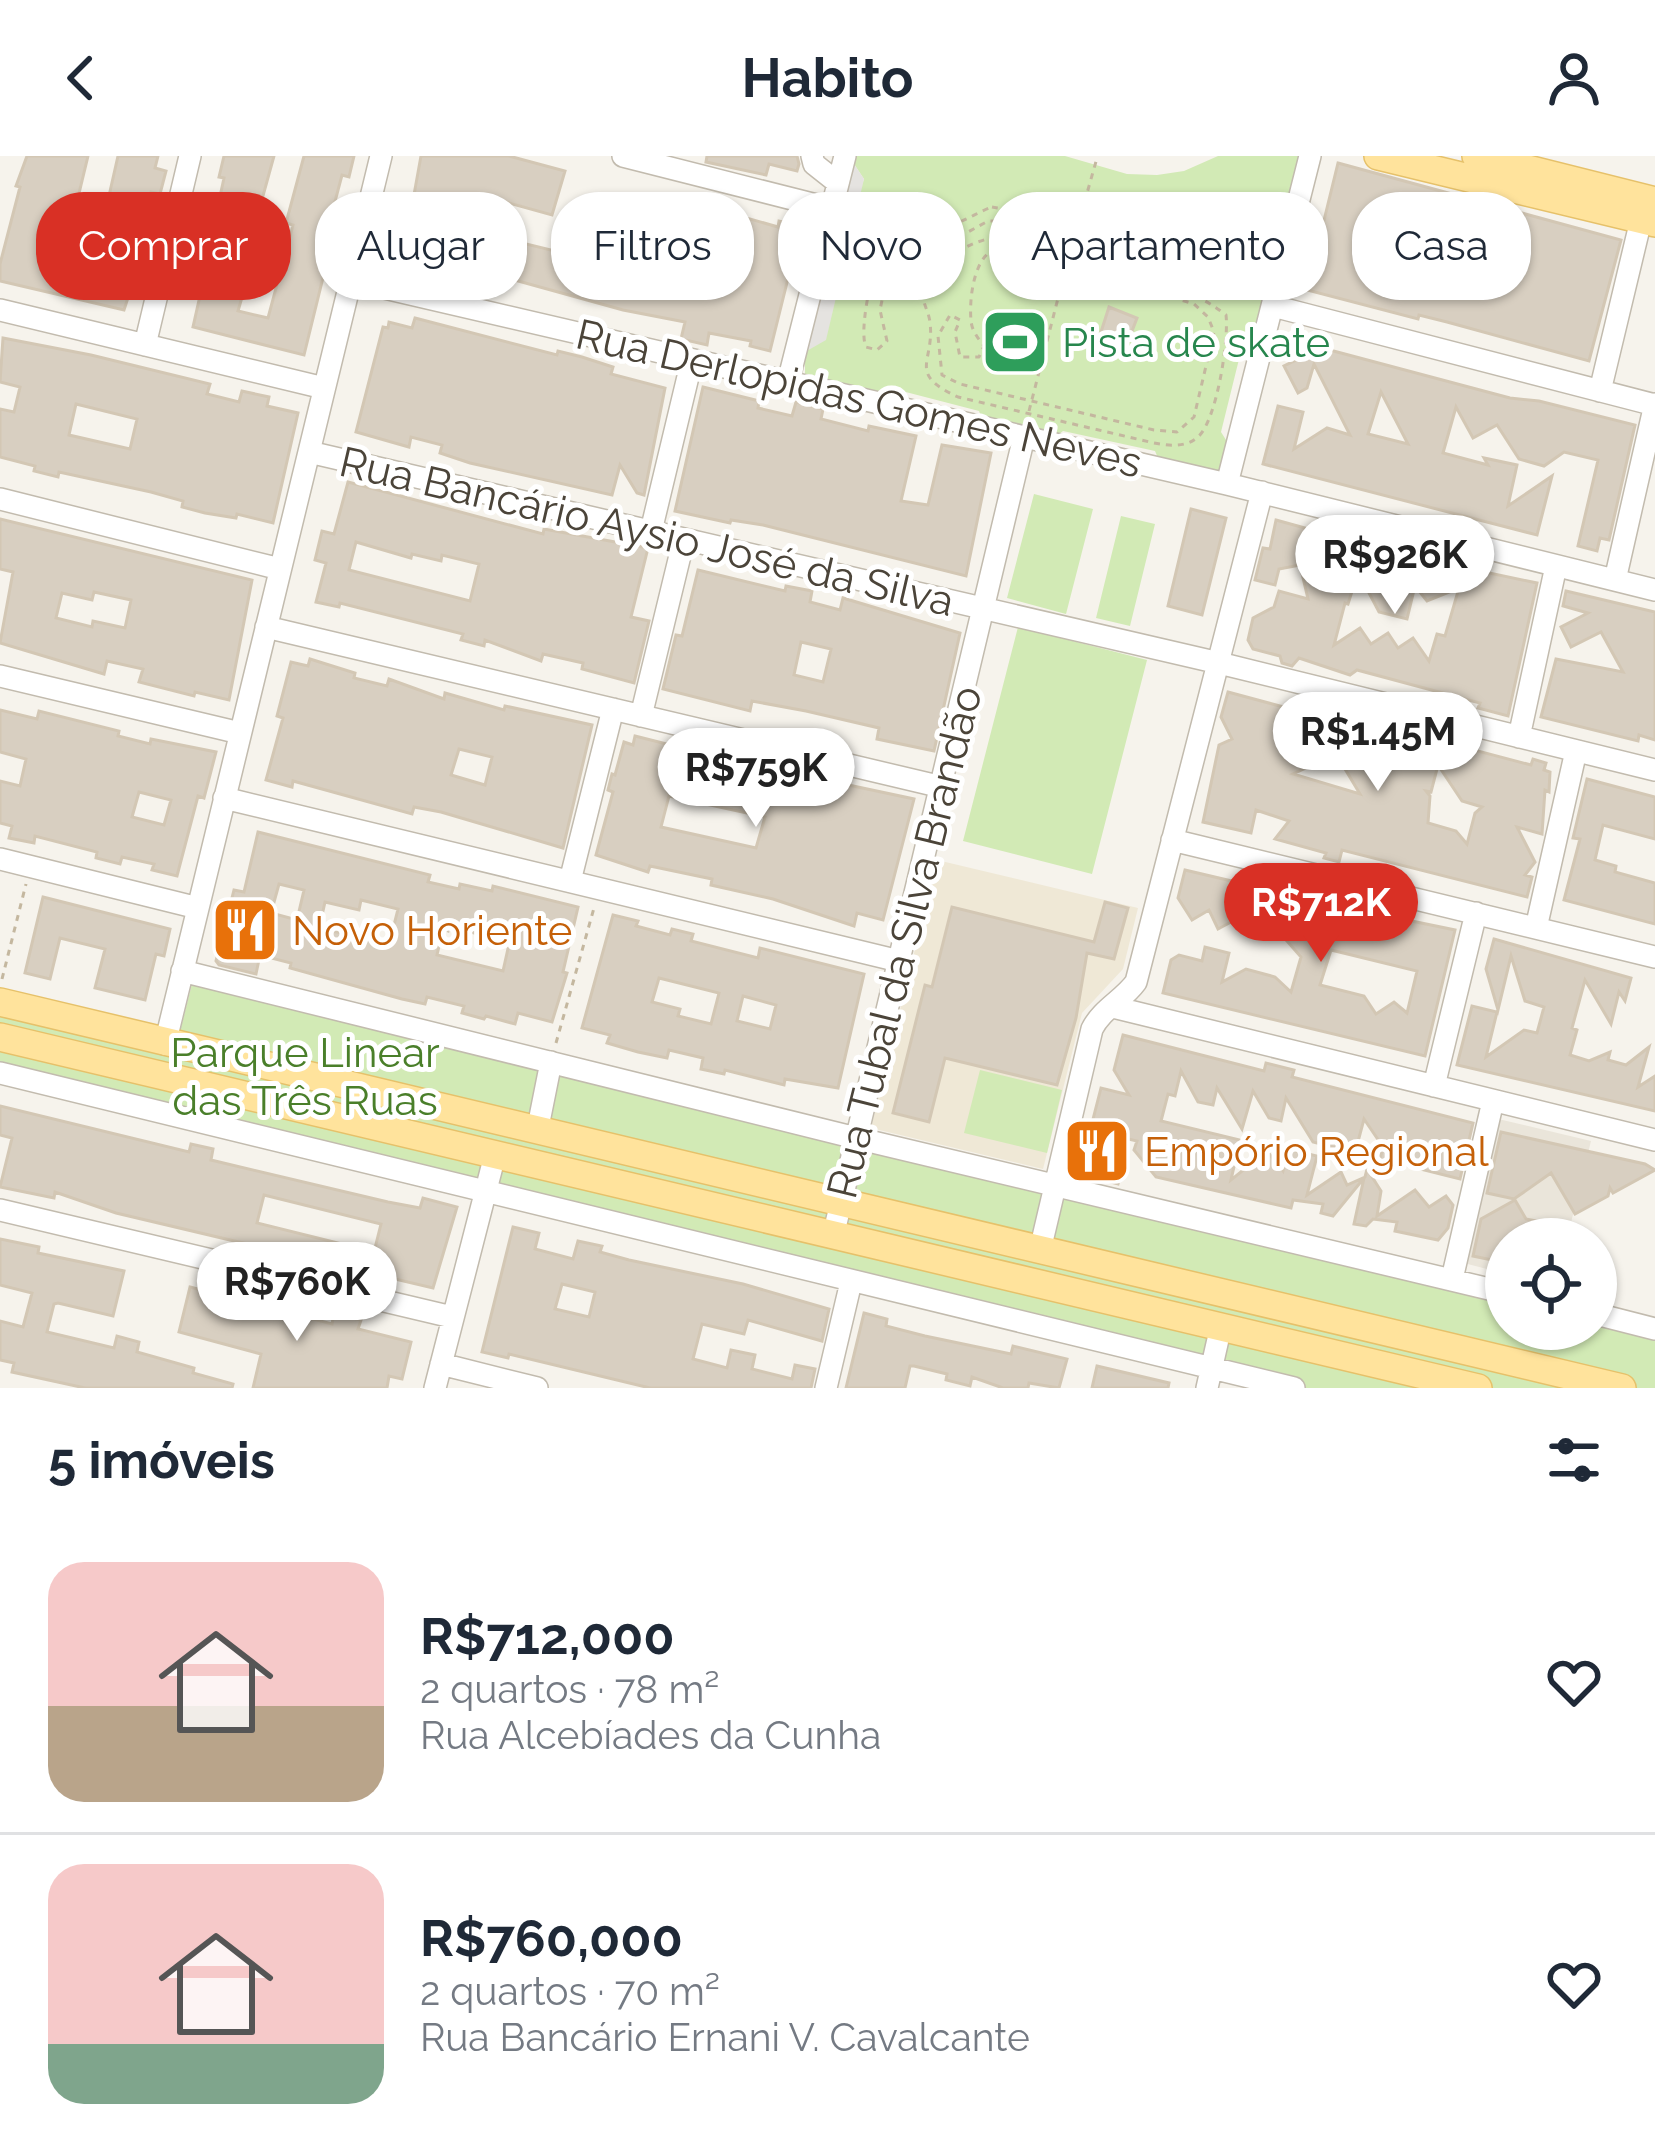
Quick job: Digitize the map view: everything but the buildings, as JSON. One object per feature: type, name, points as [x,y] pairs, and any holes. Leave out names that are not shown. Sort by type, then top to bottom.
[{"type":"main road","points":[[1378,156],[1651,215]]},
{"type":"main road","points":[[1477,156],[1651,215]]},
{"type":"main road","points":[[0,1003],[1622,1388]]},
{"type":"main road","points":[[0,1037],[1478,1388]]},
{"type":"main road","points":[[157,1075],[165,1044]]},
{"type":"street","points":[[145,345],[190,156]]},
{"type":"street","points":[[373,192],[382,156]]},
{"type":"street","points":[[812,156],[814,164],[838,183]]},
{"type":"street","points":[[836,192],[844,156]]},
{"type":"street","points":[[1227,484],[1310,156]]},
{"type":"street","points":[[630,157],[778,195]]},
{"type":"street","points":[[1600,391],[1651,215]]},
{"type":"street","points":[[165,1044],[345,300]]},
{"type":"street","name":"Rua Derlopidas Gomes Neves","points":[[436,300],[788,382],[1026,425],[1227,484],[1655,590]]},
{"type":"street","points":[[788,382],[809,300]]},
{"type":"street","points":[[1273,306],[1655,404],[1615,580]]},
{"type":"street","points":[[0,310],[324,388]]},
{"type":"street","points":[[651,531],[692,360]]},
{"type":"street","name":"Rua Tubal da Silva Brandão","points":[[833,1236],[1026,425]]},
{"type":"street","name":"Rua Bancário Aysio José da Silva","points":[[309,452],[1219,663],[1655,770]]},
{"type":"street","points":[[1040,1250],[1092,1029],[1098,1016],[1136,982],[1262,493]]},
{"type":"street","points":[[0,500],[280,569]]},
{"type":"street","points":[[641,716],[684,539]]},
{"type":"street","points":[[1520,736],[1556,566]]},
{"type":"street","points":[[266,627],[942,787]]},
{"type":"street","points":[[0,676],[240,734]]},
{"type":"street","points":[[570,880],[614,709]]},
{"type":"street","points":[[1536,928],[1576,751]]},
{"type":"street","points":[[224,798],[899,961]]},
{"type":"street","points":[[1172,839],[1655,957]]},
{"type":"street","points":[[0,859],[198,908]]},
{"type":"street","points":[[1434,1086],[1476,914]]},
{"type":"street","points":[[182,971],[1485,1288]]},
{"type":"street","points":[[1113,1007],[1655,1140]]},
{"type":"street","points":[[537,1132],[551,1062]]},
{"type":"street","points":[[0,1073],[851,1282],[1209,1379],[1294,1388]]},
{"type":"street","points":[[1452,1279],[1492,1101]]},
{"type":"street","points":[[435,1388],[495,1155]]},
{"type":"street","points":[[0,1210],[452,1317]]},
{"type":"street","points":[[826,1388],[851,1282]]},
{"type":"street","points":[[1617,1319],[1655,1329]]},
{"type":"street","points":[[1209,1379],[1221,1326]]},
{"type":"street","points":[[1382,1365],[1390,1331]]},
{"type":"street","points":[[441,1364],[537,1388]]},
{"type":"path","points":[[1087,192],[1097,158]]},
{"type":"path","points":[[989,208],[954,226],[899,220],[888,232],[878,256],[862,340],[871,350],[886,341],[880,310],[889,267],[906,232],[959,237],[989,220]]},
{"type":"path","points":[[989,238],[932,270],[924,285],[922,304],[930,320],[926,375],[936,387],[958,398],[1026,425],[1175,447],[1196,440],[1210,416],[1229,335],[1226,315],[1207,300]]},
{"type":"path","points":[[989,251],[973,298],[971,326],[984,346],[979,357],[960,357],[955,332],[960,320],[950,315],[938,336],[942,375],[960,384],[1177,432],[1194,417],[1214,332],[1208,317],[1181,300]]},
{"type":"path","points":[[1026,425],[1058,300]]},
{"type":"path","points":[[0,986],[30,866]]},
{"type":"path","points":[[551,1062],[599,888]]},
{"type":"shaded area","points":[[854,164],[864,179],[861,192],[847,192]]},
{"type":"shaded area","points":[[819,300],[835,300],[826,340],[805,352]]},
{"type":"shaded area","points":[[937,860],[1138,908],[1123,969],[1082,1013],[1043,1169],[871,1128]]},
{"type":"shaded area","points":[[1494,1118],[1591,1141],[1572,1218],[1485,1218],[1485,1269],[1460,1262]]},
{"type":"green space","points":[[856,156],[1065,156],[1127,174],[1157,175],[1184,171],[1218,156],[1302,156],[1293,192],[989,192],[989,300],[1267,300],[1259,332],[1244,339],[1221,432],[1231,448],[1221,478],[1161,465],[1155,451],[1063,431],[1053,439],[983,422],[979,411],[898,390],[887,399],[805,376],[805,352],[823,300],[965,300],[965,192],[860,192],[864,179],[854,164]]},
{"type":"green space","points":[[1034,494],[1093,509],[1066,614],[1007,598]]},
{"type":"green space","points":[[1121,516],[1155,524],[1130,626],[1096,618]]},
{"type":"green space","points":[[1018,627],[1147,660],[1092,874],[963,841]]},
{"type":"green space","name":"Parque Linear das Três Ruas","points":[[196,968],[1485,1279],[1485,1350],[1617,1350],[1617,1317],[1655,1328],[1655,1388],[1288,1388],[0,1084],[0,996],[178,1039]]},
{"type":"green space","points":[[980,1070],[1062,1090],[1047,1153],[964,1133]]},
{"type":"place","name":"Pista de skate","points":[[1015,342]]},
{"type":"place","name":"Novo Horiente","points":[[245,930]]},
{"type":"place","name":"Empório Regional","points":[[1097,1151]]}]
